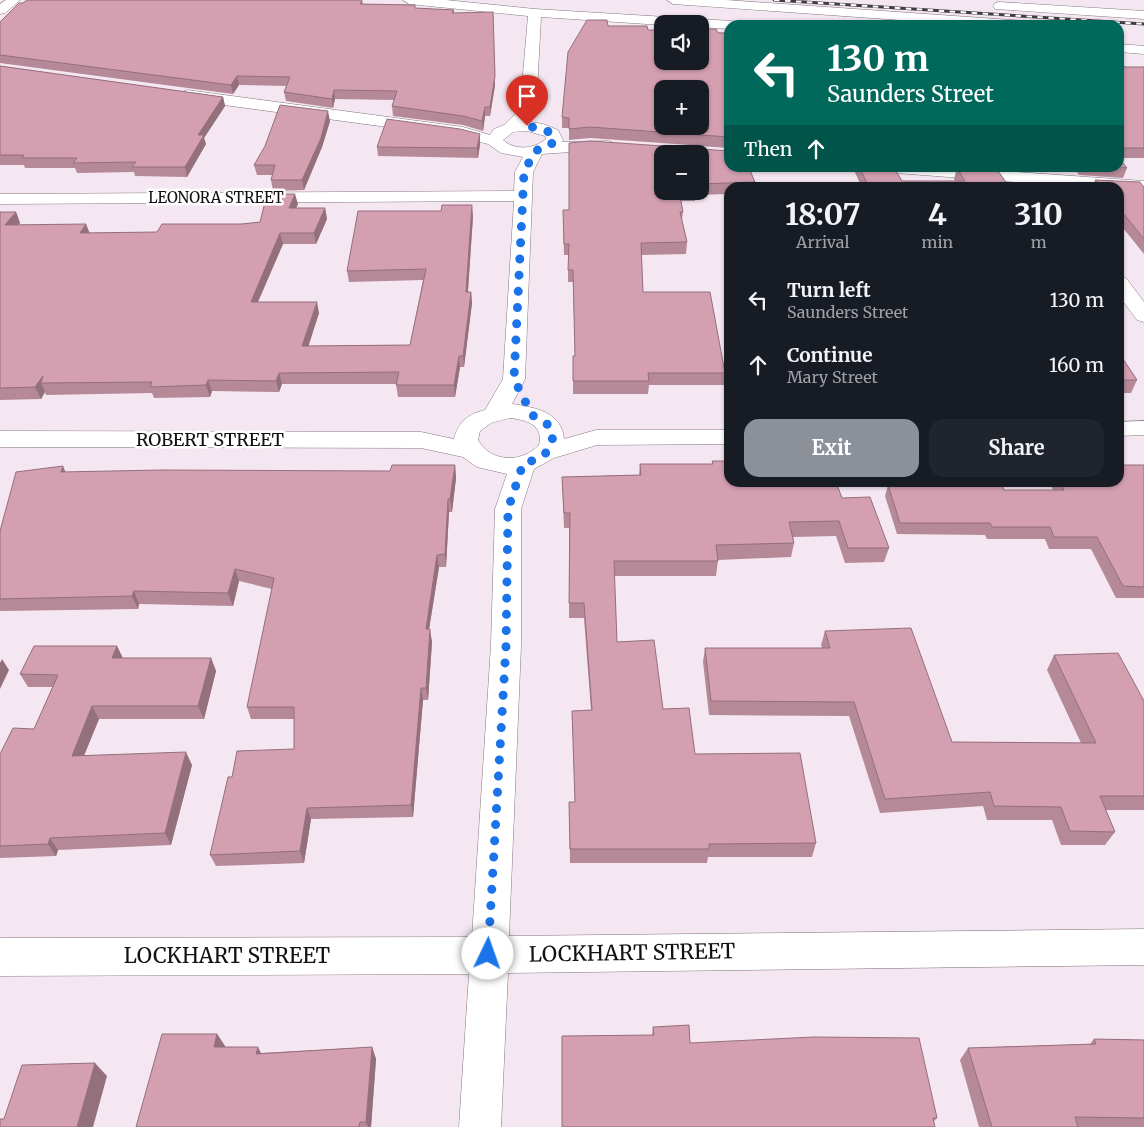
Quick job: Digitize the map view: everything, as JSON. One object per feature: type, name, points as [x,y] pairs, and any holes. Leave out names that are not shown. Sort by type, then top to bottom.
[{"type":"main road","points":[[0,10],[14,0]]},
{"type":"main road","points":[[409,0],[535,13],[724,25]]},
{"type":"main road","points":[[673,0],[955,20]]},
{"type":"main road","points":[[982,5],[1144,15]]},
{"type":"main road","points":[[504,137],[528,110],[535,13]]},
{"type":"main road","points":[[1124,48],[1144,50]]},
{"type":"main road","points":[[168,92],[504,137],[523,152],[590,145],[620,147]]},
{"type":"main road","points":[[524,172],[540,150],[554,140],[528,110]]},
{"type":"main road","points":[[504,137],[527,126],[590,145]]},
{"type":"main road","points":[[496,413],[514,379],[524,172],[504,137]]},
{"type":"main road","points":[[954,172],[1092,182]]},
{"type":"main road","points":[[1124,184],[1144,186]]},
{"type":"main road","name":"LEONORA STREET","points":[[0,199],[523,196]]},
{"type":"main road","points":[[1124,289],[1144,316]]},
{"type":"main road","points":[[514,379],[540,419],[553,433],[552,442],[547,452]]},
{"type":"main road","points":[[596,438],[510,411],[482,418],[472,425],[466,440],[469,450],[477,458],[504,466],[523,464],[537,459],[547,452],[596,438],[724,437]]},
{"type":"main road","name":"ROBERT STREET","points":[[421,440],[472,425]]},
{"type":"main road","points":[[1124,429],[1144,428]]},
{"type":"main road","name":"ROBERT STREET","points":[[0,439],[421,440],[469,450]]},
{"type":"main road","points":[[490,463],[508,509]]},
{"type":"main road","points":[[480,1127],[506,646],[508,509],[523,464]]},
{"type":"main road","name":"LOCKHART STREET","points":[[0,957],[1144,947]]},
{"type":"building","points":[[27,0],[362,0],[360,4],[415,5],[415,8],[454,10],[452,13],[493,12],[495,76],[490,107],[485,107],[482,121],[463,116],[392,106],[397,91],[334,90],[332,99],[284,92],[290,77],[237,76],[231,85],[0,55],[0,22],[19,3]]},
{"type":"building","points":[[587,20],[607,20],[608,26],[647,26],[648,30],[654,30],[654,70],[709,70],[709,29],[716,29],[718,33],[724,33],[724,137],[701,135],[709,135],[709,80],[654,80],[654,132],[590,127],[569,129],[569,118],[562,117],[568,52]]},
{"type":"building","points":[[0,66],[223,97],[198,135],[204,135],[185,167],[132,167],[136,162],[73,163],[77,158],[22,158],[24,155],[0,155]]},
{"type":"building","points":[[1124,66],[1144,67],[1144,148],[1124,148]]},
{"type":"building","points":[[280,105],[328,111],[321,138],[302,180],[271,180],[275,165],[254,165],[265,146]]},
{"type":"building","points":[[387,119],[460,129],[480,134],[477,148],[377,147]]},
{"type":"building","points":[[590,141],[654,145],[654,200],[681,200],[683,212],[680,212],[687,242],[641,243],[643,292],[710,292],[724,373],[648,373],[649,381],[573,381],[573,356],[575,356],[573,270],[568,270],[569,244],[564,244],[563,210],[569,210],[569,143]]},
{"type":"building","points":[[709,150],[724,151],[724,172],[751,172],[755,182],[709,184]]},
{"type":"building","points":[[862,172],[896,172],[902,181],[965,181],[959,172],[999,172],[1006,182],[866,182]]},
{"type":"building","points":[[1095,180],[1140,182],[1144,187],[1144,239],[1124,214],[1124,182],[1097,182]]},
{"type":"building","points":[[267,194],[295,194],[289,208],[325,208],[314,233],[280,233],[251,302],[317,302],[302,346],[410,345],[426,269],[347,271],[358,211],[441,211],[442,205],[472,205],[466,292],[471,292],[463,356],[459,356],[454,385],[396,385],[399,372],[279,373],[276,381],[208,380],[206,385],[150,387],[152,382],[41,383],[43,376],[35,387],[0,388],[0,212],[16,212],[5,225],[86,224],[80,233],[157,232],[162,224],[242,224],[260,222]]},
{"type":"building","points":[[1124,360],[1137,380],[1124,380]]},
{"type":"building","points":[[712,461],[724,461],[724,487],[838,487],[842,498],[870,497],[889,548],[848,548],[839,521],[789,522],[794,543],[716,545],[718,561],[614,561],[617,642],[654,640],[663,709],[689,708],[695,754],[800,753],[816,843],[709,844],[709,849],[570,849],[569,802],[575,802],[572,711],[592,710],[584,603],[569,603],[570,513],[564,513],[562,477],[641,475],[640,464],[713,464]]},
{"type":"building","points":[[392,465],[455,465],[450,499],[448,499],[445,554],[437,555],[426,629],[430,629],[426,688],[421,688],[411,805],[307,808],[300,851],[210,855],[228,777],[232,777],[237,751],[294,749],[294,707],[247,707],[274,578],[235,569],[228,593],[134,591],[132,596],[0,599],[0,531],[16,472],[63,466],[61,472],[161,470],[390,471]]},
{"type":"building","points":[[1124,465],[1144,465],[1144,587],[1123,586],[1097,537],[1054,537],[1050,527],[992,527],[990,523],[900,523],[889,487],[1003,487],[1004,490],[1064,490],[1062,487],[1124,487]]},
{"type":"building","points":[[911,628],[952,742],[1096,743],[1054,655],[1118,653],[1144,701],[1144,796],[1100,796],[1115,832],[1070,831],[1061,807],[994,806],[990,792],[885,799],[854,702],[711,701],[705,648],[830,648],[825,631]]},
{"type":"building","points":[[34,646],[117,646],[112,658],[211,658],[198,706],[92,706],[72,756],[186,752],[165,833],[50,838],[48,844],[0,846],[0,754],[13,728],[34,729],[58,675],[20,674]]},
{"type":"building","points":[[689,1025],[690,1043],[814,1037],[919,1038],[937,1118],[933,1118],[935,1127],[562,1127],[562,1036],[654,1035],[653,1027]]},
{"type":"building","points":[[162,1034],[217,1034],[214,1047],[258,1047],[256,1054],[372,1047],[366,1122],[360,1122],[359,1127],[136,1127]]},
{"type":"building","points":[[1094,1039],[1144,1040],[1144,1118],[1075,1117],[1078,1127],[992,1127],[968,1048],[1096,1044]]},
{"type":"building","points":[[95,1063],[77,1127],[0,1127],[0,1119],[4,1119],[22,1065]]},
{"type":"railway","points":[[774,0],[1082,20]]},
{"type":"railway","points":[[1124,23],[1144,24]]},
{"type":"route","points":[[488,954],[506,646],[508,509],[523,464],[537,459],[547,452],[552,442],[553,433],[547,424],[532,415],[514,379],[524,172],[535,151],[551,145],[555,137],[546,130],[527,126]]}]
